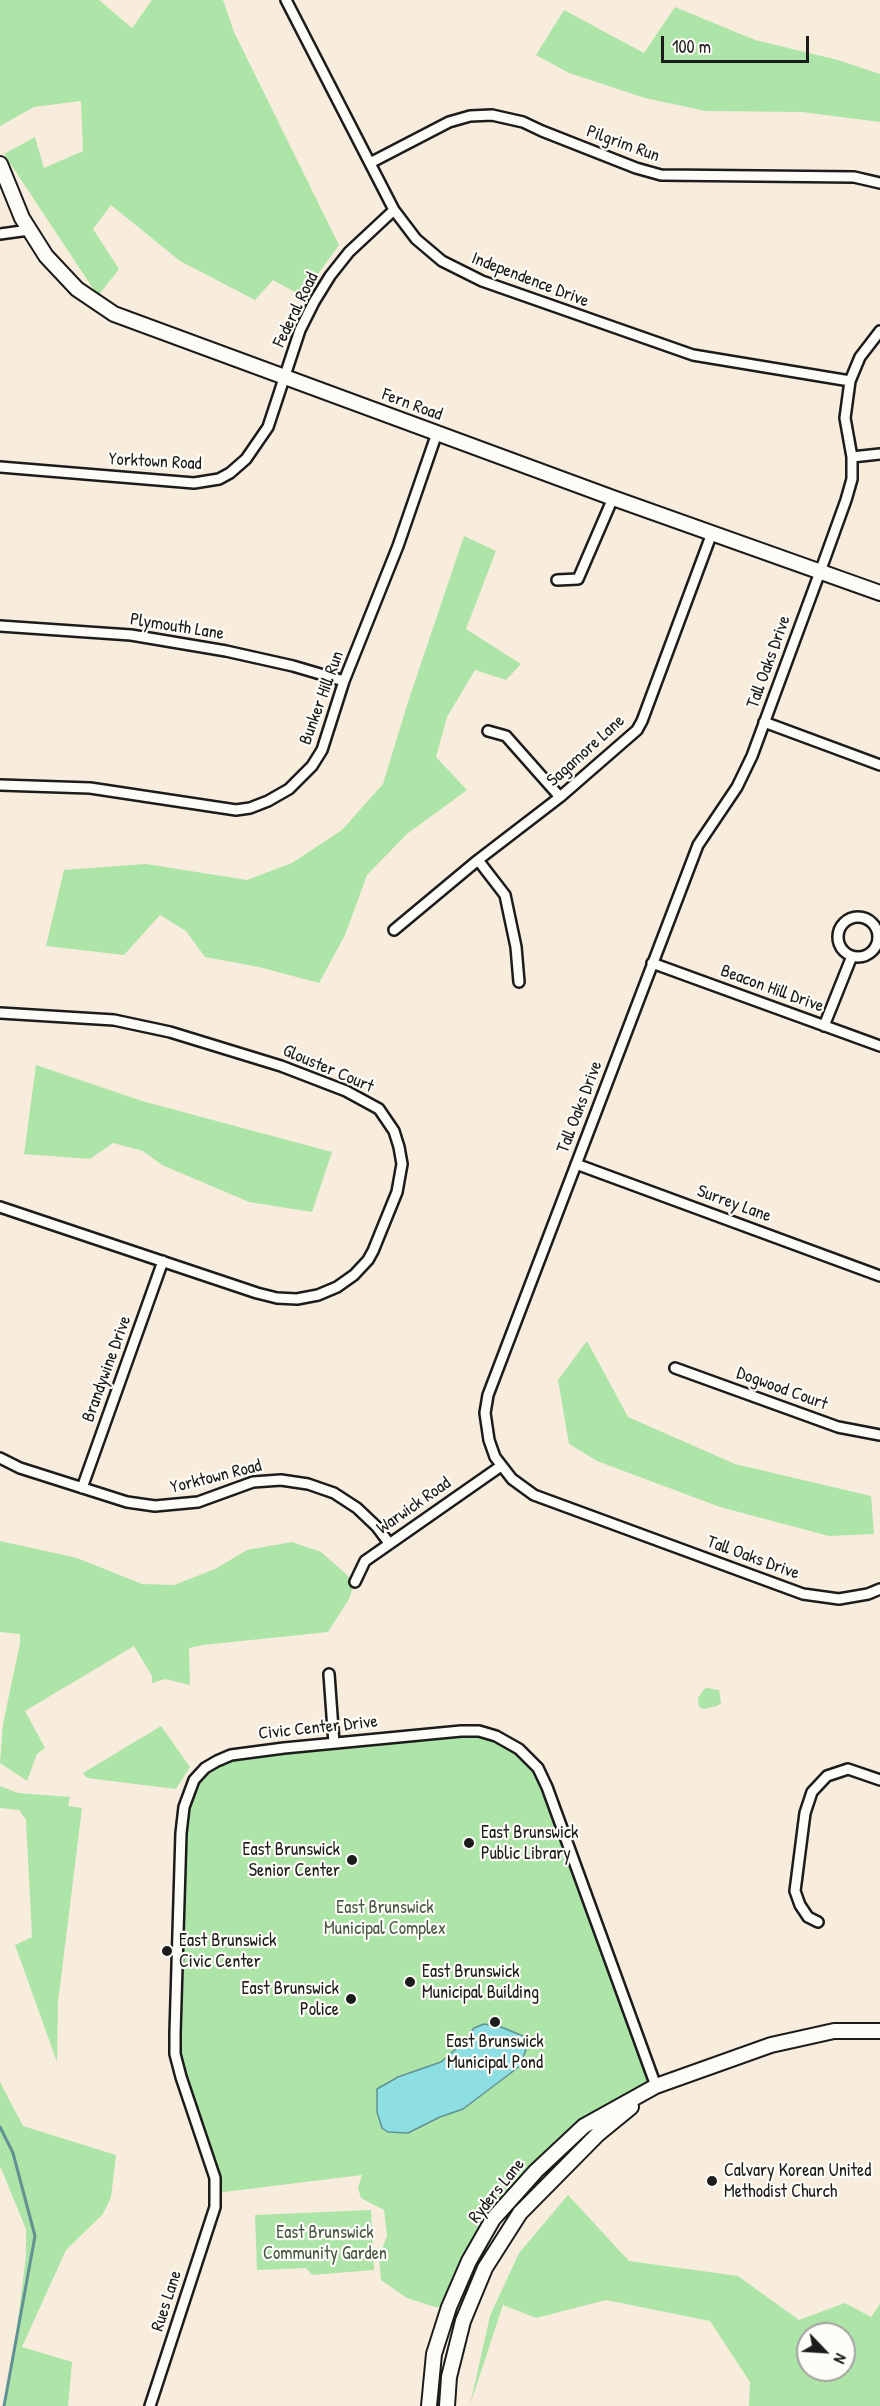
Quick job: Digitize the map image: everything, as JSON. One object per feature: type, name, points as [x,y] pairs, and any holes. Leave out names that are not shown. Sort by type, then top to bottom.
[{"type":"main road","name":"Fern Road","points":[[0,164],[29,230],[46,256],[64,277],[114,314],[613,498],[880,593]]},
{"type":"main road","name":"Ryders Lane","points":[[429,2406],[434,2354],[449,2307],[469,2261],[493,2219],[536,2171],[584,2126],[656,2086],[771,2045],[834,2031],[880,2031]]},
{"type":"main road","name":"Ryders Lane","points":[[447,2406],[449,2377],[463,2321],[485,2268],[520,2213],[598,2134],[656,2086]]},
{"type":"street","name":"Independence Drive","points":[[286,0],[394,210],[405,226],[429,251],[457,270],[647,341],[693,355],[850,381]]},
{"type":"street","name":"Pilgrim Run","points":[[370,163],[449,122],[470,116],[492,115],[523,122],[626,164],[661,175],[854,177],[880,183]]},
{"type":"street","name":"Federal Road","points":[[285,377],[300,330],[330,276],[371,230],[394,210]]},
{"type":"street","points":[[0,234],[29,230]]},
{"type":"street","points":[[850,381],[860,357],[880,331]]},
{"type":"street","name":"Yorktown Road","points":[[0,467],[194,483],[219,479],[231,473],[259,444],[268,427],[285,377]]},
{"type":"street","name":"Tall Oaks Drive","points":[[850,381],[845,418],[852,457],[850,490],[764,722],[737,787],[698,845],[488,1395],[485,1413],[486,1431],[501,1466],[519,1485],[534,1495],[803,1594],[839,1599],[868,1594],[880,1589]]},
{"type":"street","name":"Bunker Hill Run","points":[[0,785],[90,788],[236,810],[250,808],[268,801],[289,789],[312,766],[330,731],[344,681],[398,546],[437,433]]},
{"type":"street","points":[[852,457],[880,454]]},
{"type":"street","points":[[557,580],[578,579],[613,498]]},
{"type":"street","name":"Sagamore Lane","points":[[394,930],[478,860],[560,797],[637,730],[712,533]]},
{"type":"street","name":"Plymouth Lane","points":[[0,626],[131,635],[248,656],[344,681]]},
{"type":"street","points":[[764,722],[880,765]]},
{"type":"street","points":[[488,731],[506,736],[560,797]]},
{"type":"street","points":[[478,860],[505,895],[516,947],[519,982]]},
{"type":"street","points":[[858,916],[874,925],[878,937],[877,944],[864,956],[852,956],[841,949],[837,936],[838,930],[846,920],[858,916]]},
{"type":"street","points":[[824,1026],[852,956]]},
{"type":"street","name":"Beacon Hill Drive","points":[[652,963],[880,1046]]},
{"type":"street","name":"Glouster Court","points":[[0,1013],[114,1020],[170,1032],[231,1049],[345,1091],[380,1109],[390,1123],[401,1156],[401,1173],[397,1192],[373,1251],[354,1275],[337,1287],[308,1297],[277,1298],[257,1293],[0,1207]]},
{"type":"street","name":"Surrey Lane","points":[[576,1164],[880,1276]]},
{"type":"street","name":"Brandywine Drive","points":[[82,1488],[163,1261]]},
{"type":"street","name":"Dogwood Court","points":[[675,1368],[838,1427],[880,1435]]},
{"type":"street","name":"Yorktown Road","points":[[0,1458],[20,1468],[127,1502],[170,1506],[198,1502],[253,1482],[294,1481],[321,1488],[346,1500],[367,1517],[389,1543]]},
{"type":"street","name":"Warwick Road","points":[[356,1582],[365,1562],[501,1466]]},
{"type":"street","points":[[329,1674],[334,1743]]},
{"type":"street","name":"Civic Center Drive","points":[[215,2207],[215,2178],[175,2054],[175,1976],[184,1807],[194,1780],[205,1768],[231,1755],[470,1731],[487,1733],[504,1739],[526,1755],[538,1768],[547,1787],[656,2086]]},
{"type":"street","points":[[818,1922],[808,1917],[795,1891],[805,1813],[812,1792],[827,1776],[848,1769],[880,1780]]},
{"type":"street","name":"Rues Lane","points":[[150,2406],[215,2207]]},
{"type":"green space","points":[[0,0],[99,0],[132,28],[152,0],[223,0],[234,32],[339,245],[302,296],[273,280],[255,300],[180,261],[111,205],[93,229],[119,269],[98,296],[4,154],[35,137],[44,168],[83,151],[81,101],[34,107],[0,126]]},
{"type":"green space","points":[[675,7],[755,40],[838,60],[880,74],[880,122],[802,112],[706,111],[645,98],[569,73],[536,55],[564,10],[644,53]]},
{"type":"green space","points":[[464,536],[496,551],[466,629],[521,664],[506,680],[475,670],[447,717],[436,757],[467,790],[407,834],[367,875],[345,935],[319,983],[259,967],[205,957],[186,931],[160,915],[124,955],[46,946],[64,870],[146,864],[247,880],[292,863],[342,830],[383,784]]},
{"type":"green space","points":[[36,1065],[142,1101],[332,1152],[312,1212],[249,1202],[162,1165],[143,1151],[113,1143],[90,1159],[24,1154]]},
{"type":"green space","points":[[587,1341],[628,1417],[735,1464],[871,1496],[874,1534],[829,1536],[720,1507],[597,1461],[569,1444],[558,1380]]},
{"type":"green space","points":[[0,1541],[77,1558],[142,1584],[174,1585],[215,1569],[247,1550],[292,1542],[321,1552],[355,1582],[349,1599],[328,1632],[189,1648],[190,1685],[165,1679],[152,1683],[152,1676],[134,1646],[25,1711],[45,1748],[37,1754],[27,1781],[0,1763],[3,1724],[20,1634],[0,1632]]},
{"type":"green space","points":[[707,1688],[719,1690],[721,1703],[704,1709],[699,1707],[698,1698]]},
{"type":"green space","points":[[161,1726],[190,1767],[176,1789],[87,1778],[83,1773]]},
{"type":"green space","name":"East Brunswick Municipal Complex","points":[[461,1731],[496,1736],[538,1768],[656,2086],[584,2126],[493,2219],[449,2307],[435,2307],[407,2298],[381,2280],[379,2257],[387,2236],[384,2210],[361,2198],[358,2188],[362,2175],[216,2193],[181,2077],[175,2033],[175,1976],[188,1791],[217,1761]]},
{"type":"green space","points":[[0,1786],[18,1793],[70,1797],[68,1806],[82,1808],[58,2002],[57,2062],[15,1945],[32,1937],[26,1820],[19,1810],[0,1808]]},
{"type":"green space","points":[[0,2082],[23,2126],[116,2155],[111,2197],[103,2214],[66,2250],[22,2347],[72,2362],[68,2406],[4,2406],[14,2352],[26,2256],[26,2229],[0,2166]]},
{"type":"green space","points":[[568,2195],[629,2261],[738,2276],[799,2320],[845,2303],[871,2317],[880,2304],[880,2406],[749,2406],[750,2382],[710,2321],[606,2300],[536,2318],[503,2305],[470,2405],[490,2316],[519,2253]]},
{"type":"green space","name":"East Brunswick Community Garden","points":[[371,2210],[374,2270],[312,2275],[306,2268],[257,2270],[255,2215]]},
{"type":"water","name":"East Brunswick Municipal Pond","points":[[484,2024],[501,2027],[523,2036],[527,2041],[527,2047],[520,2066],[463,2109],[440,2117],[408,2133],[388,2132],[382,2128],[377,2112],[377,2089],[398,2077],[441,2062],[464,2042],[474,2028]]},
{"type":"waterway","points":[[0,2127],[13,2153],[35,2236],[4,2406]]},
{"type":"place","name":"East Brunswick Public Library","points":[[469,1843]]},
{"type":"place","name":"East Brunswick Senior Center","points":[[352,1860]]},
{"type":"place","name":"East Brunswick Civic Center","points":[[167,1951]]},
{"type":"place","name":"East Brunswick Municipal Building","points":[[410,1982]]},
{"type":"place","name":"East Brunswick Police","points":[[351,1999]]},
{"type":"place","name":"East Brunswick Municipal Pond","points":[[495,2022]]},
{"type":"place","name":"Calvary Korean United Methodist Church","points":[[712,2181]]}]
